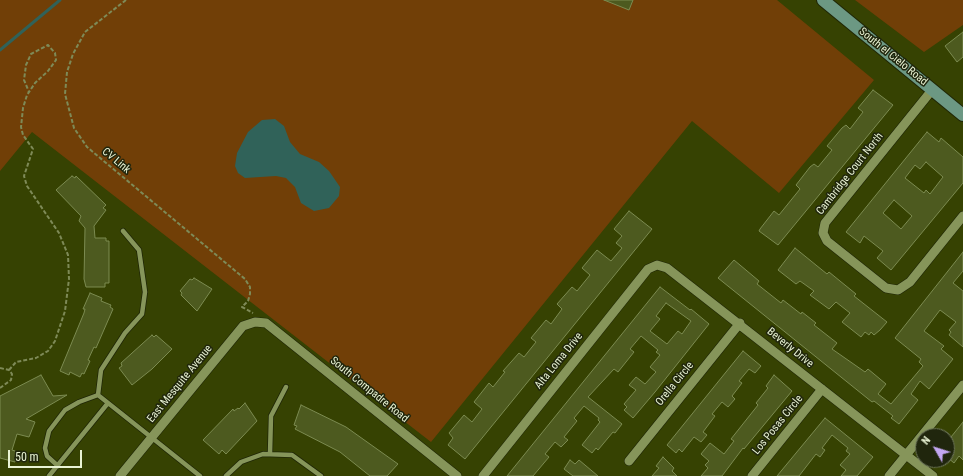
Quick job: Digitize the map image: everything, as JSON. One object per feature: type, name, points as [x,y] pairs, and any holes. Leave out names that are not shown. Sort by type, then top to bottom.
[{"type":"street","name":"South el Cielo Road","points":[[822,0],[963,115]]},
{"type":"street","name":"Cambridge Court North","points":[[932,90],[825,224],[823,233],[827,241],[886,288],[898,290],[910,282],[963,216]]},
{"type":"street","name":"Beverly Drive","points":[[657,266],[668,268],[933,476]]},
{"type":"street","name":"Alta Loma Drive","points":[[483,476],[648,269],[657,266]]},
{"type":"street","name":"East Mesquite Avenue","points":[[120,476],[242,326],[255,322],[266,323]]},
{"type":"street","name":"South Compadre Road","points":[[266,323],[457,476]]},
{"type":"street","name":"Orella Circle","points":[[629,461],[740,323]]},
{"type":"street","points":[[889,476],[963,385]]},
{"type":"street","name":"Los Posas Circle","points":[[752,476],[822,389]]},
{"type":"lane","points":[[98,395],[101,370],[125,333],[142,314],[145,292],[139,250],[123,231]]},
{"type":"lane","points":[[270,454],[272,416],[286,387]]},
{"type":"lane","points":[[98,395],[200,476]]},
{"type":"lane","points":[[58,466],[47,456],[45,448],[49,432],[65,410],[79,402],[98,395]]},
{"type":"lane","points":[[50,476],[108,403]]},
{"type":"lane","points":[[226,476],[241,462],[263,454],[292,455],[321,476]]},
{"type":"path","name":"CV Link","points":[[126,0],[85,32],[73,54],[67,72],[65,94],[74,128],[87,147],[245,279],[250,287],[250,294],[248,301],[242,307]]},
{"type":"path","points":[[9,370],[16,362],[36,358],[48,351],[55,341],[65,311],[69,278],[68,255],[59,233],[26,186],[24,176],[33,149],[23,135],[21,127],[23,108],[29,92],[56,60],[56,53],[48,45],[32,54],[26,65],[24,80],[29,92]]},
{"type":"path","points":[[0,368],[9,370],[12,374],[11,380],[0,388]]},
{"type":"shaded area","points":[[0,0],[777,0],[874,80],[779,193],[692,121],[431,442],[32,132],[0,171]]},
{"type":"shaded area","points":[[855,0],[963,0],[963,25],[924,52]]},
{"type":"water","points":[[275,119],[284,126],[290,142],[300,154],[319,162],[329,171],[340,187],[339,196],[329,208],[314,211],[301,203],[295,187],[286,178],[276,176],[245,178],[238,173],[235,166],[237,153],[248,132],[262,120]]},
{"type":"building","points":[[604,0],[633,0],[629,10]]},
{"type":"building","points":[[963,32],[963,57],[957,62],[945,46]]},
{"type":"building","points":[[873,90],[893,105],[778,245],[759,231],[760,229],[774,211],[779,215],[800,189],[796,185],[810,167],[814,164],[818,167],[832,150],[827,146],[842,128],[846,125],[850,129],[863,112],[858,108]]},
{"type":"building","points":[[927,132],[939,142],[941,138],[963,157],[963,183],[891,270],[877,258],[883,251],[864,236],[860,243],[846,232]],"holes":[[[926,162],[943,177],[930,194],[926,190],[924,193],[905,178],[915,165],[920,169]],[[894,200],[912,216],[901,229],[883,213]]]},
{"type":"building","points":[[72,176],[75,178],[76,176],[106,205],[103,208],[106,210],[94,226],[95,238],[106,238],[106,241],[109,241],[109,283],[105,283],[105,287],[86,287],[84,279],[85,228],[79,221],[81,216],[56,190]]},
{"type":"building","points":[[629,211],[652,229],[465,459],[448,445],[453,438],[449,433],[464,415],[472,422],[482,409],[474,402],[489,383],[493,387],[505,372],[503,371],[519,353],[524,357],[536,342],[531,338],[546,320],[551,324],[562,309],[557,304],[572,287],[577,291],[590,275],[582,268],[597,250],[611,261],[622,248],[616,243],[622,236],[614,229]]},
{"type":"building","points":[[795,248],[827,274],[829,272],[856,294],[854,296],[887,322],[880,330],[874,335],[871,332],[869,335],[865,332],[861,337],[842,322],[850,313],[836,302],[829,309],[810,295],[814,291],[800,281],[796,284],[778,270]]},
{"type":"building","points":[[963,252],[963,271],[953,283],[963,291],[963,347],[949,335],[951,332],[949,330],[956,322],[940,310],[924,331],[944,346],[941,349],[953,359],[929,389],[920,381],[911,394],[918,400],[899,424],[891,418],[893,416],[874,401],[872,402],[718,278],[734,260],[759,281],[757,284],[781,303],[783,300],[816,323],[814,325],[837,343],[832,349],[865,372],[868,369],[886,384],[878,394],[891,404],[923,366],[919,362],[921,359],[895,338]]},
{"type":"building","points":[[194,278],[212,289],[197,311],[181,295],[182,293],[180,291],[190,279],[192,280]]},
{"type":"building","points":[[660,287],[709,324],[633,418],[624,410],[627,407],[624,404],[636,390],[629,385],[636,377],[645,384],[656,372],[650,367],[660,355],[656,352],[658,350],[641,336],[630,349],[634,352],[618,372],[614,369],[588,397],[622,424],[598,450],[596,448],[592,453],[582,445],[600,422],[598,420],[599,418],[584,406],[574,418],[577,421],[564,437],[568,440],[561,447],[555,442],[545,454],[549,457],[533,476],[507,476]],"holes":[[[666,303],[691,321],[682,334],[678,331],[667,344],[650,331],[660,319],[656,316]]]},
{"type":"building","points":[[90,293],[102,298],[101,301],[111,305],[110,307],[113,309],[96,348],[94,347],[88,360],[90,361],[84,374],[82,373],[80,377],[70,372],[69,375],[60,371],[84,313],[85,309],[83,309]]},
{"type":"building","points":[[152,335],[154,337],[156,335],[172,349],[152,369],[132,385],[119,368],[122,366],[121,363]]},
{"type":"building","points":[[743,351],[761,366],[755,373],[749,369],[739,381],[742,383],[732,396],[735,399],[728,407],[722,402],[712,414],[715,416],[703,432],[707,435],[701,442],[694,437],[682,452],[679,449],[676,453],[667,445]]},
{"type":"building","points":[[41,375],[53,396],[67,395],[26,419],[35,422],[29,437],[17,434],[12,450],[18,452],[15,462],[0,458],[0,396]]},
{"type":"building","points":[[774,375],[792,391],[744,449],[743,448],[722,476],[701,476],[708,468],[705,465],[709,461],[701,454],[710,443],[724,454],[734,441],[731,439],[758,405],[756,403],[768,388],[766,386]]},
{"type":"building","points":[[245,403],[257,421],[226,454],[222,450],[219,454],[203,440],[233,409],[234,411],[238,408],[239,409]]},
{"type":"building","points":[[301,405],[346,427],[398,464],[387,476],[370,476],[340,452],[295,429],[297,426],[294,425]]},
{"type":"building","points":[[825,418],[873,457],[857,476],[841,476],[846,470],[840,465],[850,454],[846,451],[848,448],[832,435],[822,448],[825,450],[820,457],[816,454],[799,476],[777,476]]},
{"type":"building","points":[[963,422],[963,460],[959,456],[955,462],[955,432]]},
{"type":"building","points":[[663,457],[674,468],[672,471],[677,476],[652,476],[659,468],[656,466]]},
{"type":"building","points":[[570,460],[575,464],[579,460],[598,476],[573,476],[564,469]]},
{"type":"waterway","points":[[0,50],[60,0]]}]
